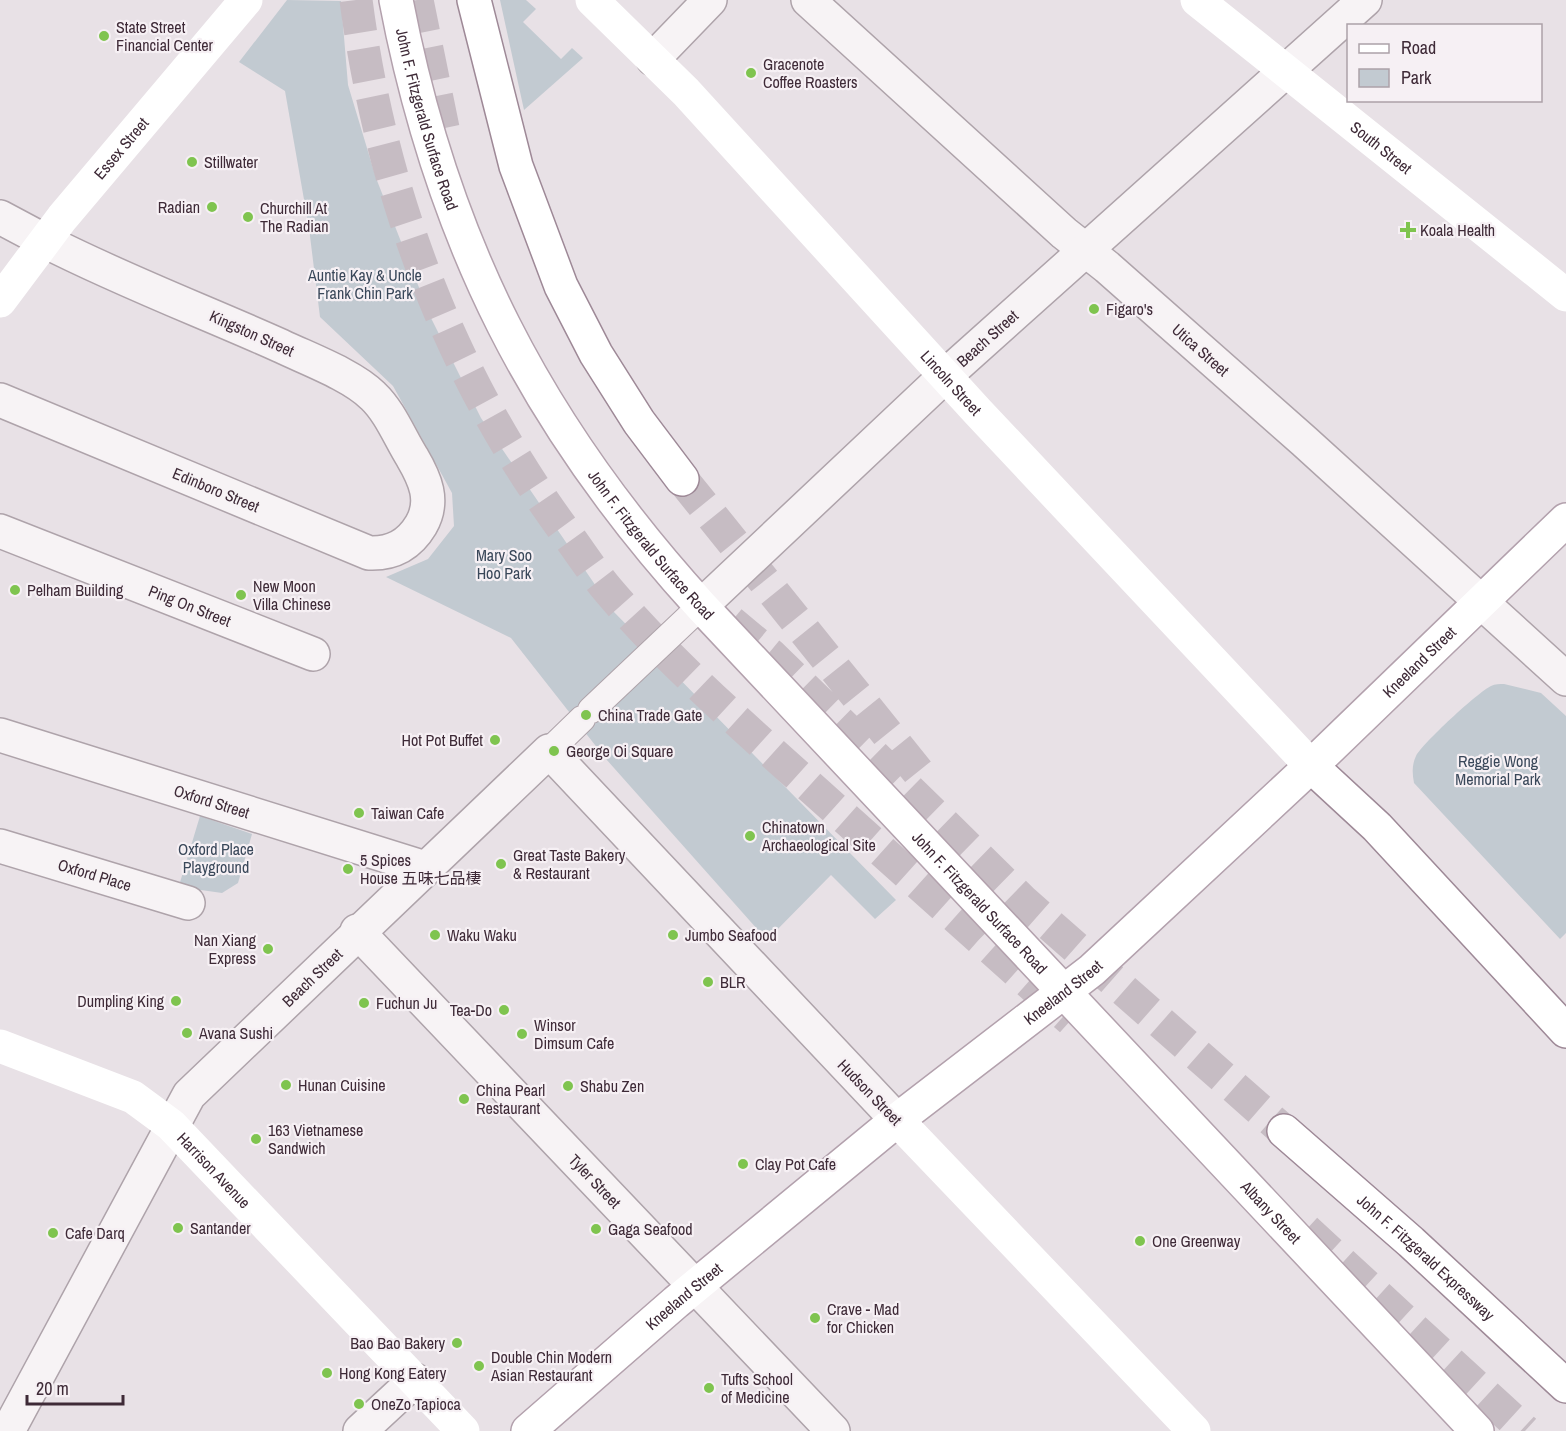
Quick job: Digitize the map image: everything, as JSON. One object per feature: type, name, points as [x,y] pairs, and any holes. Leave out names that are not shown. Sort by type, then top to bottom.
[{"type":"main road","name":"Essex Street","points":[[0,301],[45,241],[246,0]]},
{"type":"main road","name":"John F. Fitzgerald Surface Road","points":[[396,0],[415,87],[440,173],[479,276],[503,327],[535,385],[579,455],[636,529],[701,606],[1065,992]]},
{"type":"main road","points":[[474,0],[516,166],[561,286],[596,354],[639,422],[682,479]]},
{"type":"main road","name":"Lincoln Street","points":[[592,0],[653,58],[945,376],[1311,766],[1377,827],[1564,1026]]},
{"type":"main road","name":"South Street","points":[[1197,0],[1566,295]]},
{"type":"main road","name":"Kneeland Street","points":[[528,1431],[696,1286],[897,1120],[1106,958],[1311,766],[1566,520]]},
{"type":"main road","name":"Albany Street","points":[[1065,992],[1477,1431]]},
{"type":"main road","name":"Harrison Avenue","points":[[0,1046],[133,1097],[171,1125],[463,1431]]},
{"type":"main road","name":"Hudson Street","points":[[897,1120],[1194,1431]]},
{"type":"main road","name":"John F. Fitzgerald Expressway","points":[[1284,1131],[1429,1258],[1566,1386]]},
{"type":"street","points":[[653,58],[710,0]]},
{"type":"street","name":"Utica Street","points":[[808,0],[1087,251],[1295,433],[1566,679]]},
{"type":"street","name":"Beach Street","points":[[8,1431],[171,1125],[198,1084],[945,376],[1365,0]]},
{"type":"street","name":"Kingston Street","points":[[0,217],[45,241],[307,358],[372,394],[426,484],[428,502],[423,520]]},
{"type":"street","name":"Edinboro Street","points":[[0,400],[360,551],[381,554],[402,546],[423,520]]},
{"type":"street","name":"Ping On Street","points":[[0,531],[312,654]]},
{"type":"street","name":"Oxford Street","points":[[0,735],[425,868]]},
{"type":"street","name":"Hudson Street","points":[[549,751],[897,1120]]},
{"type":"street","name":"Oxford Place","points":[[0,846],[188,903]]},
{"type":"street","name":"Tyler Street","points":[[357,931],[833,1431]]},
{"type":"street","points":[[360,1431],[415,1380]]},
{"type":"green space","name":"Mary Soo Hoo Park","points":[[287,0],[341,1],[348,85],[376,178],[431,318],[481,418],[613,611],[896,900],[875,919],[831,875],[767,940],[606,759],[511,638],[386,577],[428,559],[454,526],[452,493],[393,386],[320,317],[309,228],[285,91],[239,62]]},
{"type":"green space","points":[[500,0],[526,0],[536,9],[523,22],[561,59],[572,48],[583,58],[524,110]]},
{"type":"green space","name":"Reggie Wong Memorial Park","points":[[1504,684],[1541,693],[1566,716],[1566,933],[1560,939],[1414,783],[1413,769],[1416,756],[1428,741],[1484,690],[1493,685]]},
{"type":"green space","name":"Oxford Place Playground","points":[[200,816],[252,834],[238,883],[222,893],[201,890],[199,894],[178,889]]},
{"type":"tunnel","points":[[356,0],[367,72],[383,143],[403,212],[427,280],[455,346],[488,411],[525,473],[566,533],[608,590],[657,644],[762,743],[1071,1020]]},
{"type":"tunnel","points":[[417,0],[444,133]]},
{"type":"tunnel","points":[[682,479],[923,778]]},
{"type":"tunnel","points":[[731,622],[772,656],[1024,902],[1284,1131]]},
{"type":"tunnel","points":[[1306,1230],[1525,1431]]},
{"type":"place","name":"State Street Financial Center","points":[[104,36]]},
{"type":"place","name":"Gracenote Coffee Roasters","points":[[751,73]]},
{"type":"place","name":"Stillwater","points":[[192,162]]},
{"type":"place","name":"Radian","points":[[212,207]]},
{"type":"place","name":"Churchill At The Radian","points":[[248,217]]},
{"type":"place","name":"Koala Health","points":[[1408,230]]},
{"type":"place","name":"Figaro's","points":[[1094,309]]},
{"type":"place","name":"Pelham Building","points":[[15,590]]},
{"type":"place","name":"New Moon Villa Chinese","points":[[241,595]]},
{"type":"place","name":"China Trade Gate","points":[[586,715]]},
{"type":"place","name":"Hot Pot Buffet","points":[[495,740]]},
{"type":"place","name":"George Oi Square","points":[[554,751]]},
{"type":"place","name":"Taiwan Cafe","points":[[359,813]]},
{"type":"place","name":"Chinatown Archaeological Site","points":[[750,836]]},
{"type":"place","name":"Great Taste Bakery & Restaurant","points":[[501,864]]},
{"type":"place","name":"5 Spices House 五味七品棲","points":[[348,869]]},
{"type":"place","name":"Waku Waku","points":[[435,935]]},
{"type":"place","name":"Jumbo Seafood","points":[[673,935]]},
{"type":"place","name":"Nan Xiang Express","points":[[268,949]]},
{"type":"place","name":"BLR","points":[[708,982]]},
{"type":"place","name":"Dumpling King","points":[[176,1001]]},
{"type":"place","name":"Fuchun Ju","points":[[364,1003]]},
{"type":"place","name":"Tea-Do","points":[[504,1010]]},
{"type":"place","name":"Avana Sushi","points":[[187,1033]]},
{"type":"place","name":"Winsor Dimsum Cafe","points":[[522,1034]]},
{"type":"place","name":"Hunan Cuisine","points":[[286,1085]]},
{"type":"place","name":"Shabu Zen","points":[[568,1086]]},
{"type":"place","name":"China Pearl Restaurant","points":[[464,1099]]},
{"type":"place","name":"163 Vietnamese Sandwich","points":[[256,1139]]},
{"type":"place","name":"Clay Pot Cafe","points":[[743,1164]]},
{"type":"place","name":"Santander","points":[[178,1228]]},
{"type":"place","name":"Gaga Seafood","points":[[596,1229]]},
{"type":"place","name":"Cafe Darq","points":[[53,1233]]},
{"type":"place","name":"One Greenway","points":[[1140,1241]]},
{"type":"place","name":"Crave - Mad for Chicken","points":[[815,1318]]},
{"type":"place","name":"Bao Bao Bakery","points":[[457,1343]]},
{"type":"place","name":"Double Chin Modern Asian Restaurant","points":[[479,1366]]},
{"type":"place","name":"Hong Kong Eatery","points":[[327,1373]]},
{"type":"place","name":"Tufts School of Medicine","points":[[709,1388]]},
{"type":"place","name":"OneZo Tapioca","points":[[359,1404]]},
{"type":"park label","name":"Auntie Kay & Uncle Frank Chin Park","points":[[365,284]]}]
